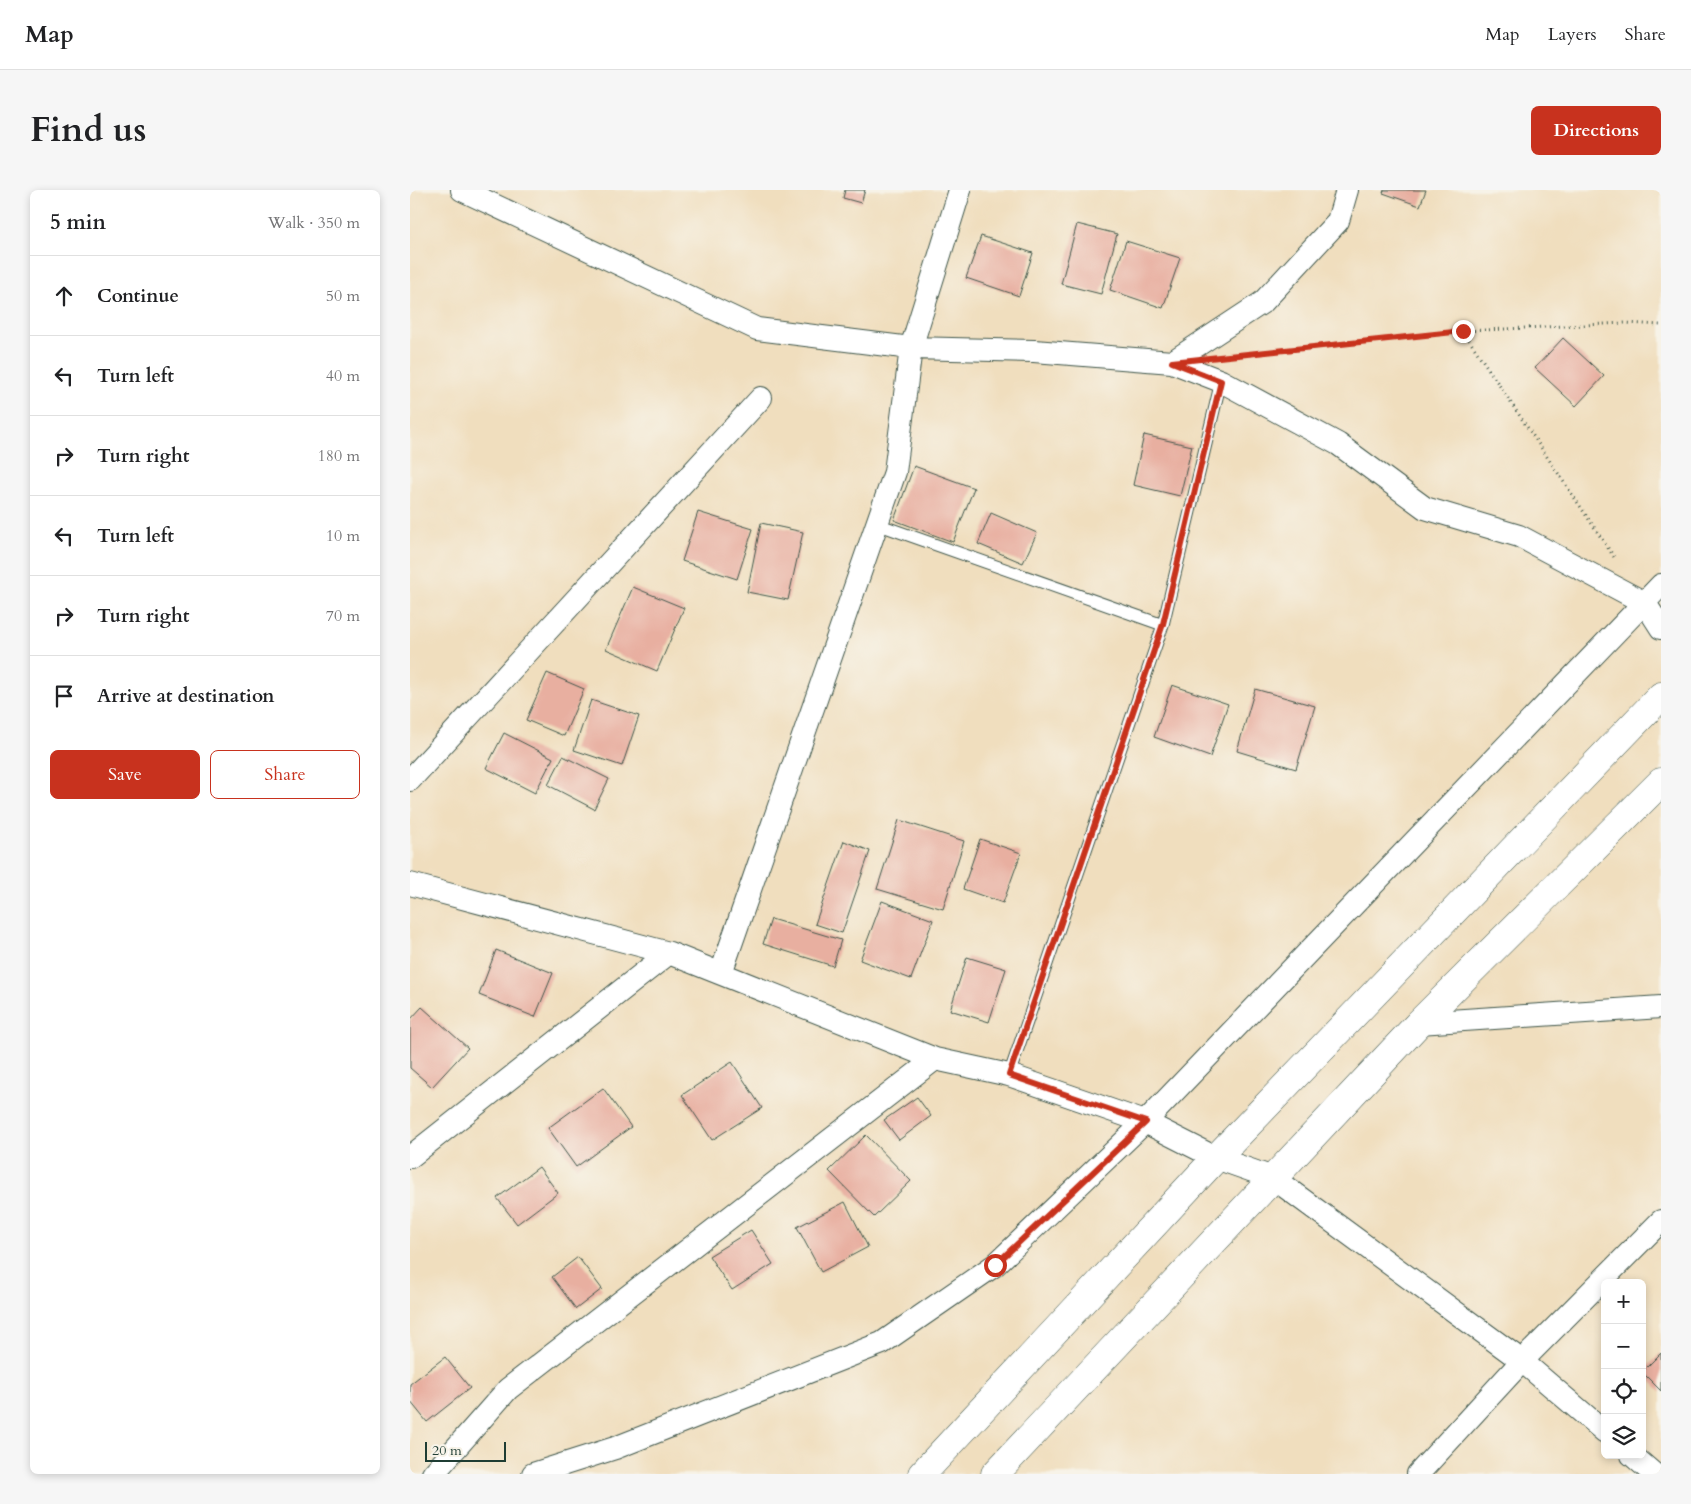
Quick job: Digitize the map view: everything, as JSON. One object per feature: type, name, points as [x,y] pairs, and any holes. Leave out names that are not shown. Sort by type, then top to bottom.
[{"type":"main road","points":[[922,1474],[1216,1158],[1661,696]]},
{"type":"main road","points":[[994,1474],[1419,1023],[1661,782]]},
{"type":"street","points":[[462,190],[757,328],[911,348],[1034,351],[1172,362],[1221,381],[1338,444],[1425,508],[1519,536],[1645,603],[1661,628]]},
{"type":"street","points":[[721,973],[894,472],[911,348],[960,190]]},
{"type":"street","points":[[1172,362],[1263,302],[1338,221],[1347,190]]},
{"type":"street","points":[[410,780],[761,398]]},
{"type":"street","points":[[533,1474],[615,1448],[882,1343],[995,1265],[1146,1122],[1661,585]]},
{"type":"street","points":[[410,884],[669,953],[935,1059],[1009,1075],[1146,1122],[1216,1158],[1273,1178],[1522,1361],[1601,1429]]},
{"type":"street","points":[[410,1157],[669,953]]},
{"type":"street","points":[[1419,1023],[1661,1007]]},
{"type":"street","points":[[433,1474],[508,1389],[935,1059]]},
{"type":"street","points":[[1418,1474],[1522,1361],[1661,1221]]},
{"type":"street","points":[[1637,1459],[1654,1474]]},
{"type":"lane","points":[[1009,1075],[1163,624],[1221,381]]},
{"type":"lane","points":[[877,524],[1163,624]]},
{"type":"path","points":[[1221,357],[1463,331],[1625,324],[1661,325]]},
{"type":"path","points":[[1463,331],[1618,562]]},
{"type":"building","points":[[845,190],[865,190],[861,203],[843,198]]},
{"type":"building","points":[[1384,190],[1426,190],[1420,206],[1383,193]]},
{"type":"building","points":[[1077,224],[1117,234],[1101,294],[1061,284]]},
{"type":"building","points":[[981,236],[1033,253],[1019,296],[966,278]]},
{"type":"building","points":[[1126,241],[1180,258],[1163,308],[1110,290]]},
{"type":"building","points":[[1563,338],[1604,376],[1576,406],[1535,368]]},
{"type":"building","points":[[1144,435],[1192,446],[1180,496],[1133,485]]},
{"type":"building","points":[[914,466],[974,488],[953,542],[894,520]]},
{"type":"building","points":[[698,512],[753,529],[737,579],[682,561]]},
{"type":"building","points":[[991,513],[1037,533],[1023,563],[978,544]]},
{"type":"building","points":[[761,523],[803,532],[788,600],[747,592]]},
{"type":"building","points":[[633,587],[684,608],[657,671],[606,649]]},
{"type":"building","points":[[547,673],[584,689],[564,736],[526,720]]},
{"type":"building","points":[[1172,685],[1228,704],[1210,757],[1154,737]]},
{"type":"building","points":[[1255,689],[1315,706],[1296,769],[1237,751]]},
{"type":"building","points":[[591,700],[639,716],[622,766],[574,750]]},
{"type":"building","points":[[504,733],[553,758],[535,793],[486,768]]},
{"type":"building","points":[[563,756],[609,779],[594,809],[548,785]]},
{"type":"building","points":[[899,820],[964,841],[943,909],[877,889]]},
{"type":"building","points":[[980,839],[1021,853],[1003,903],[963,889]]},
{"type":"building","points":[[844,841],[870,851],[842,933],[815,924]]},
{"type":"building","points":[[882,901],[933,920],[911,979],[860,960]]},
{"type":"building","points":[[771,919],[841,940],[833,966],[763,944]]},
{"type":"building","points":[[496,950],[553,973],[535,1017],[479,995]]},
{"type":"building","points":[[967,957],[1006,969],[989,1022],[950,1010]]},
{"type":"building","points":[[422,1007],[468,1048],[432,1087],[410,1068],[410,1020]]},
{"type":"building","points":[[732,1062],[762,1108],[712,1140],[682,1095]]},
{"type":"building","points":[[603,1088],[631,1127],[576,1167],[548,1128]]},
{"type":"building","points":[[917,1097],[931,1116],[899,1140],[884,1120]]},
{"type":"building","points":[[866,1135],[911,1181],[874,1217],[829,1171]]},
{"type":"building","points":[[539,1167],[558,1193],[517,1224],[497,1198]]},
{"type":"building","points":[[845,1202],[868,1247],[821,1272],[797,1227]]},
{"type":"building","points":[[751,1230],[773,1264],[732,1290],[709,1256]]},
{"type":"building","points":[[578,1257],[602,1289],[576,1309],[552,1277]]},
{"type":"building","points":[[1661,1353],[1661,1391],[1646,1376],[1646,1368]]},
{"type":"building","points":[[445,1357],[470,1388],[427,1422],[410,1401],[410,1384]]},
{"type":"route","points":[[995,1265],[1146,1122],[1009,1075],[1163,624],[1221,381],[1172,362],[1463,331]]}]
